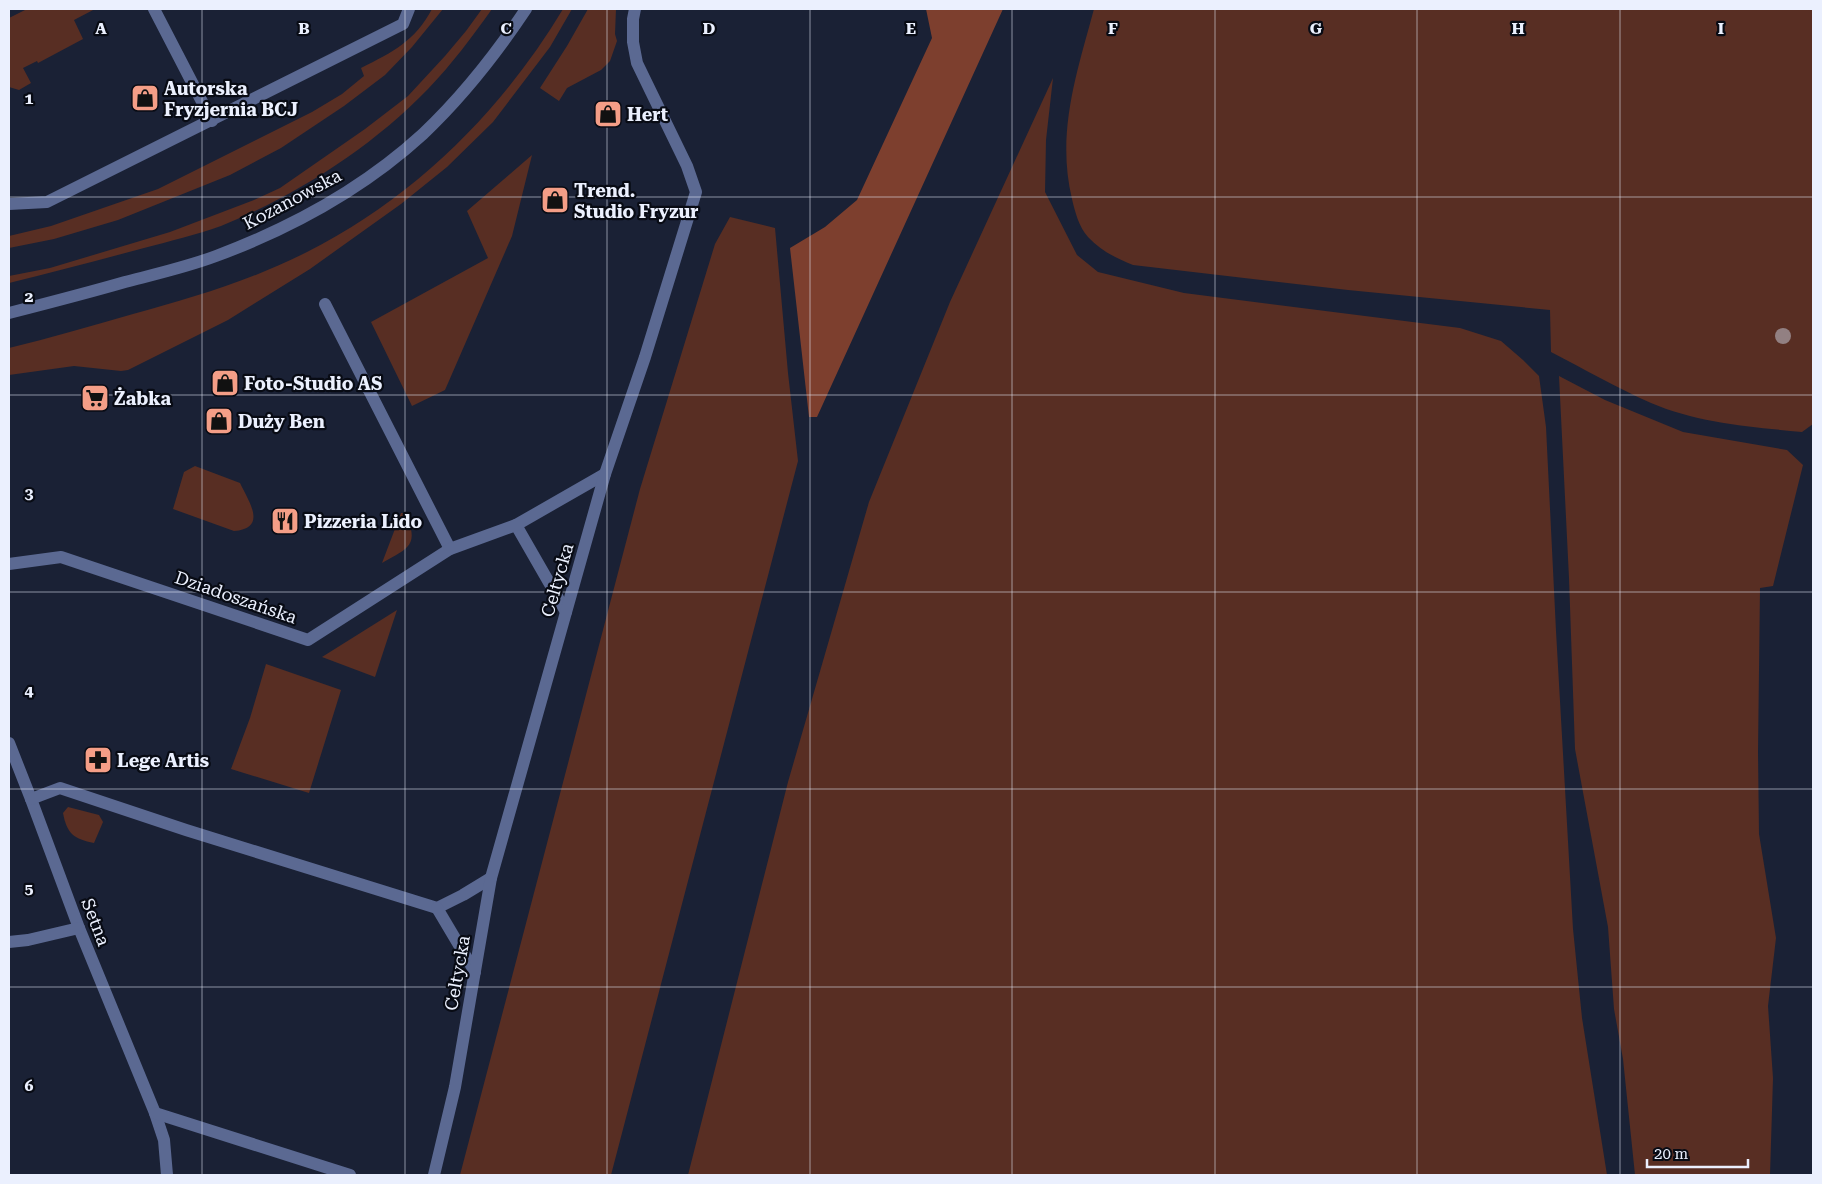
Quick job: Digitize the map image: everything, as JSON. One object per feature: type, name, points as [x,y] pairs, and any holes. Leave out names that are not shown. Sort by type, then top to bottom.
[{"type":"street","points":[[154,9],[212,121]]},
{"type":"street","points":[[9,204],[47,202],[403,24],[409,9]]},
{"type":"street","name":"Kozanowska","points":[[9,313],[173,270],[266,236],[312,212],[352,188],[423,134],[478,74],[503,43],[526,9]]},
{"type":"street","name":"Celtycka","points":[[434,1175],[455,1087],[491,878],[605,474],[645,357],[696,192],[687,166],[637,63],[633,42],[635,9]]},
{"type":"street","points":[[325,304],[450,548]]},
{"type":"street","name":"Dziadoszańska","points":[[9,564],[61,557],[308,640],[450,548],[516,525],[605,474]]},
{"type":"street","points":[[516,525],[566,612]]},
{"type":"street","name":"Setna","points":[[9,743],[32,799],[78,928],[155,1113],[164,1140],[167,1175]]},
{"type":"street","points":[[32,799],[60,788],[186,830],[436,908],[475,972]]},
{"type":"street","points":[[436,908],[463,895],[491,878]]},
{"type":"street","points":[[9,942],[28,940],[78,928]]},
{"type":"street","points":[[155,1113],[350,1175]]},
{"type":"shaded area","points":[[27,9],[95,9],[74,20],[83,39],[38,63],[37,61],[23,68],[31,83],[19,90],[9,87],[9,18]]},
{"type":"shaded area","points":[[432,9],[443,9],[412,47],[385,75],[344,106],[281,148],[230,175],[118,220],[54,239],[9,248],[9,236],[51,226],[158,189],[312,112],[342,94],[364,76],[361,68],[393,51],[411,38]]},
{"type":"shaded area","points":[[482,9],[492,9],[462,50],[406,111],[357,150],[305,185],[249,214],[212,229],[9,283],[9,276],[50,268],[170,232],[280,188],[365,129],[408,96],[445,56]]},
{"type":"shaded area","points":[[563,9],[572,9],[550,47],[493,122],[447,167],[401,204],[310,269],[228,320],[128,370],[121,371],[74,366],[9,375],[9,348],[177,302],[243,280],[307,252],[346,230],[384,205],[419,178],[483,117],[539,47]]},
{"type":"shaded area","points":[[588,9],[616,9],[615,34],[617,41],[610,61],[601,70],[567,88],[559,101],[540,88]]},
{"type":"shaded area","points":[[926,9],[1003,9],[817,417],[809,417],[790,248],[825,227],[857,200],[932,38]]},
{"type":"shaded area","points":[[1094,9],[1813,9],[1813,424],[1802,432],[1744,426],[1706,420],[1651,403],[1551,352],[1550,310],[1348,290],[1133,265],[1109,254],[1093,242],[1082,229],[1074,209],[1066,150],[1067,126],[1075,79]]},
{"type":"shaded area","points":[[1053,78],[1046,140],[1045,192],[1077,255],[1098,272],[1184,293],[1460,328],[1501,341],[1539,376],[1546,427],[1573,929],[1582,1018],[1607,1175],[688,1175],[788,782],[869,502],[950,302]]},
{"type":"shaded area","points":[[532,155],[512,236],[445,390],[412,406],[371,322],[488,258],[467,211]]},
{"type":"shaded area","points":[[730,217],[775,228],[798,461],[611,1175],[460,1175],[640,489],[715,244]]},
{"type":"shaded area","points":[[1559,376],[1605,400],[1683,432],[1787,450],[1803,465],[1773,586],[1760,588],[1759,834],[1776,938],[1768,1006],[1773,1078],[1770,1175],[1635,1175],[1623,1059],[1614,1009],[1608,927],[1575,749]]},
{"type":"shaded area","points":[[195,466],[240,483],[253,513],[251,525],[234,531],[173,509],[184,472]]},
{"type":"shaded area","points":[[401,513],[405,513],[412,532],[411,539],[405,549],[382,563]]},
{"type":"shaded area","points":[[397,610],[375,677],[322,657]]},
{"type":"shaded area","points":[[266,664],[341,690],[309,793],[231,769],[250,718]]},
{"type":"shaded area","points":[[68,807],[99,815],[103,822],[94,843],[81,840],[69,831],[63,813]]},
{"type":"place","name":"Autorska Fryzjernia BCJ","points":[[145,98]]},
{"type":"place","name":"Hert","points":[[608,114]]},
{"type":"place","name":"Trend. Studio Fryzur","points":[[555,200]]},
{"type":"place","name":"Foto-Studio AS","points":[[225,383]]},
{"type":"place","name":"Żabka","points":[[95,398]]},
{"type":"place","name":"Duży Ben","points":[[219,421]]},
{"type":"place","name":"Pizzeria Lido","points":[[285,521]]},
{"type":"place","name":"Lege Artis","points":[[98,760]]}]
